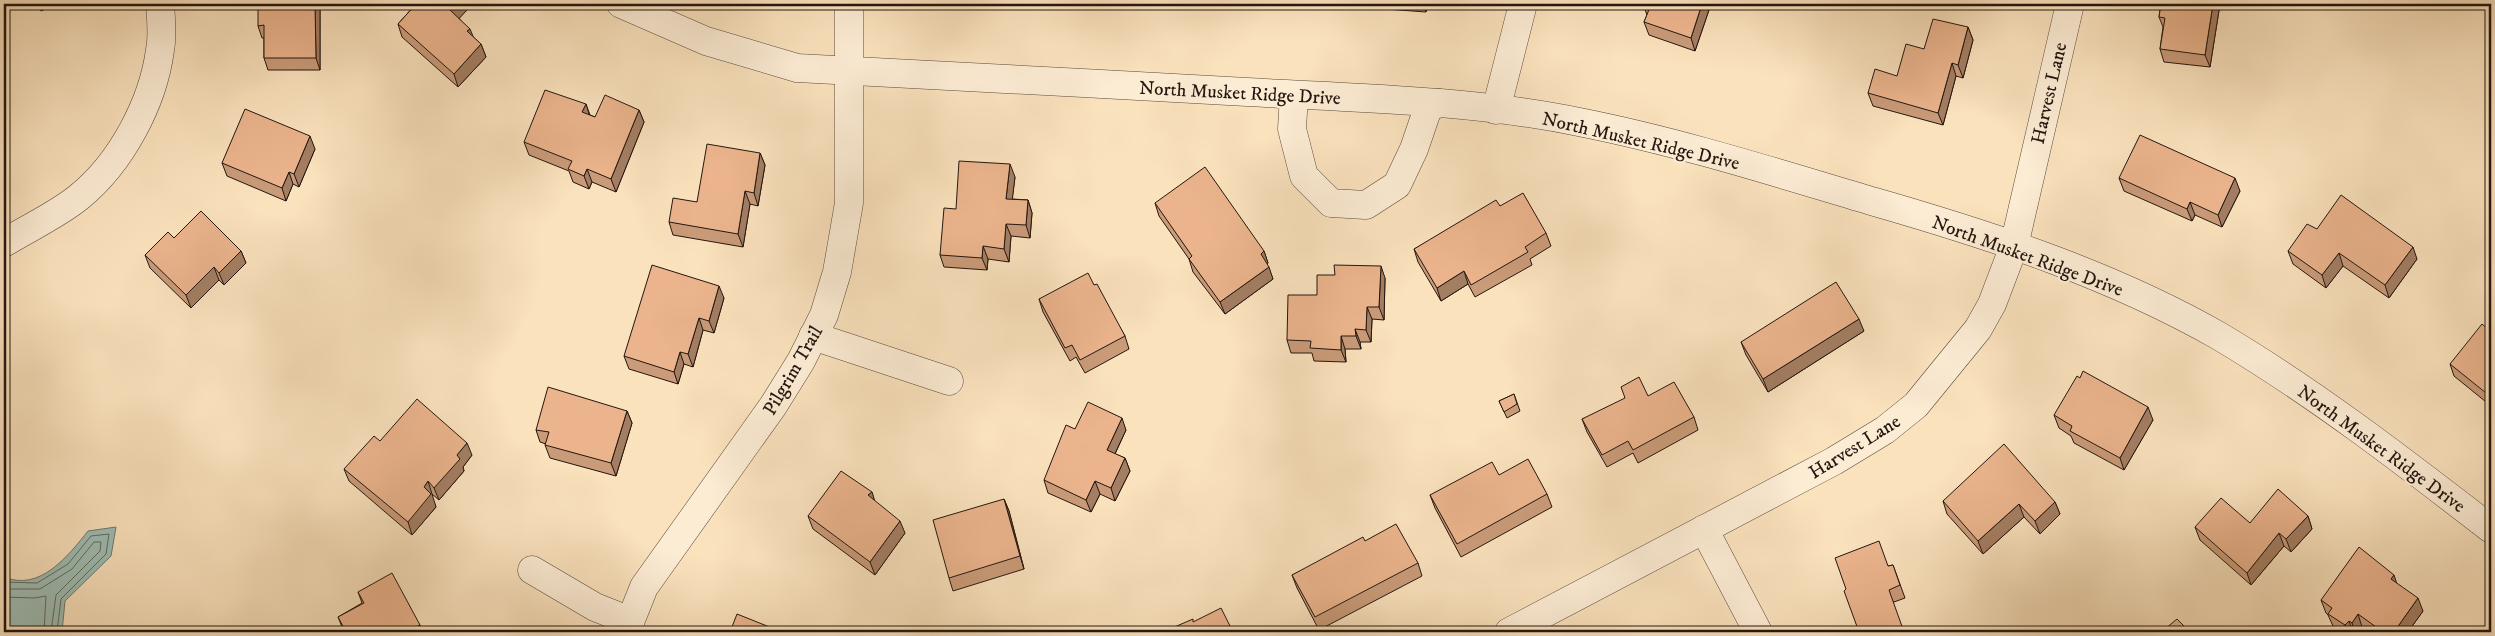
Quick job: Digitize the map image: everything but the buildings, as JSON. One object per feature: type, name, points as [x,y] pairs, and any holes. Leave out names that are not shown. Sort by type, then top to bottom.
[{"type":"street","points":[[4,243],[78,198],[113,159],[141,116],[150,92],[160,49],[160,4]]},
{"type":"street","name":"North Musket Ridge Drive","points":[[621,4],[706,41],[797,68],[1439,103],[1577,121],[1711,153],[1960,227],[2014,246],[2085,272],[2216,335],[2309,393],[2491,529]]},
{"type":"street","name":"Pilgrim Trail","points":[[628,626],[644,587],[773,406],[824,315],[837,272],[849,203],[850,4]]},
{"type":"street","points":[[1496,110],[1523,4]]},
{"type":"street","name":"Harvest Lane","points":[[1509,632],[1834,461],[1885,430],[1916,405],[1932,388],[1978,329],[1992,304],[2014,246],[2070,4]]},
{"type":"street","points":[[1294,95],[1292,129],[1304,176],[1331,202],[1366,205],[1397,185],[1414,149],[1428,108],[1439,103]]},
{"type":"street","points":[[813,336],[949,380]]},
{"type":"street","points":[[1704,529],[1758,632]]},
{"type":"street","points":[[532,570],[628,626]]},
{"type":"water","points":[[116,527],[111,556],[65,601],[62,632],[4,632],[4,577],[30,580],[41,576],[72,551],[88,531]]}]
